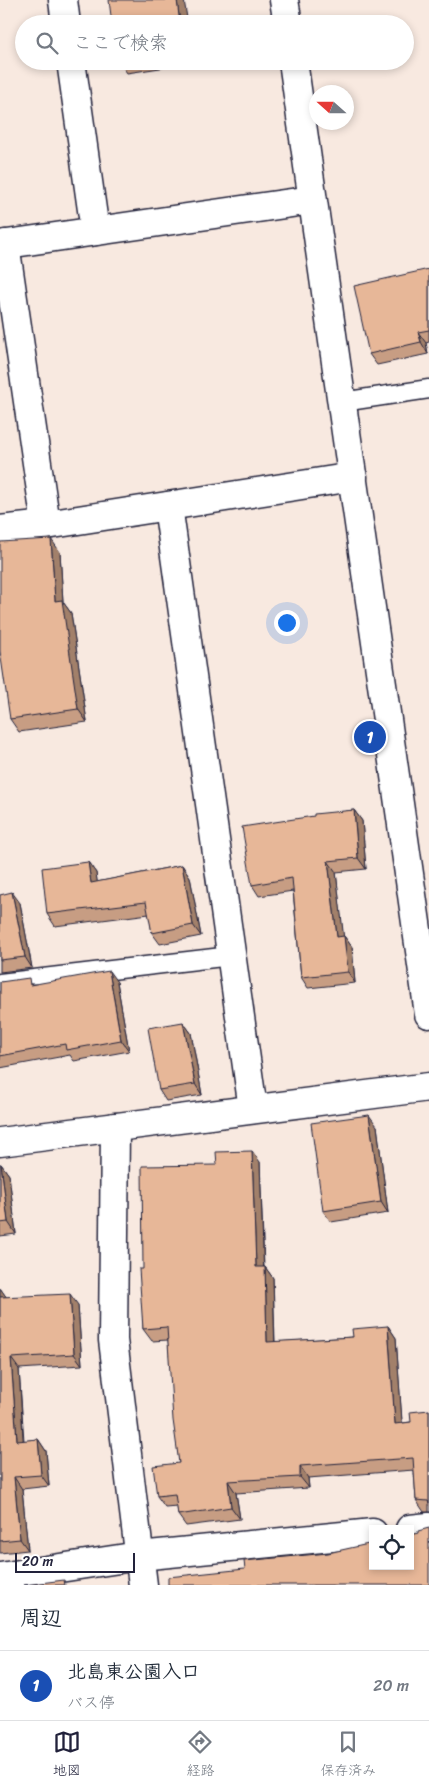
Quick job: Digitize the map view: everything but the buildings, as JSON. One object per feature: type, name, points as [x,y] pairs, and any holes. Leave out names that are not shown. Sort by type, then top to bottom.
[{"type":"street","points":[[62,0],[64,15]]},
{"type":"street","points":[[284,0],[286,15]]},
{"type":"street","points":[[72,70],[95,231]]},
{"type":"street","points":[[294,70],[429,1014]]},
{"type":"street","points":[[46,524],[2,244],[312,200]]},
{"type":"street","points":[[0,530],[353,477]]},
{"type":"street","points":[[168,506],[253,1109]]},
{"type":"street","points":[[0,1142],[429,1087]]},
{"type":"street","points":[[115,1127],[112,1340],[143,1585]]},
{"type":"street","points":[[414,1529],[429,1527]]},
{"type":"street","points":[[0,1577],[139,1556],[369,1533]]},
{"type":"lane","points":[[342,402],[429,389]]},
{"type":"lane","points":[[0,983],[231,956]]},
{"type":"place","name":"北島東公園入口","points":[[370,737]]}]
